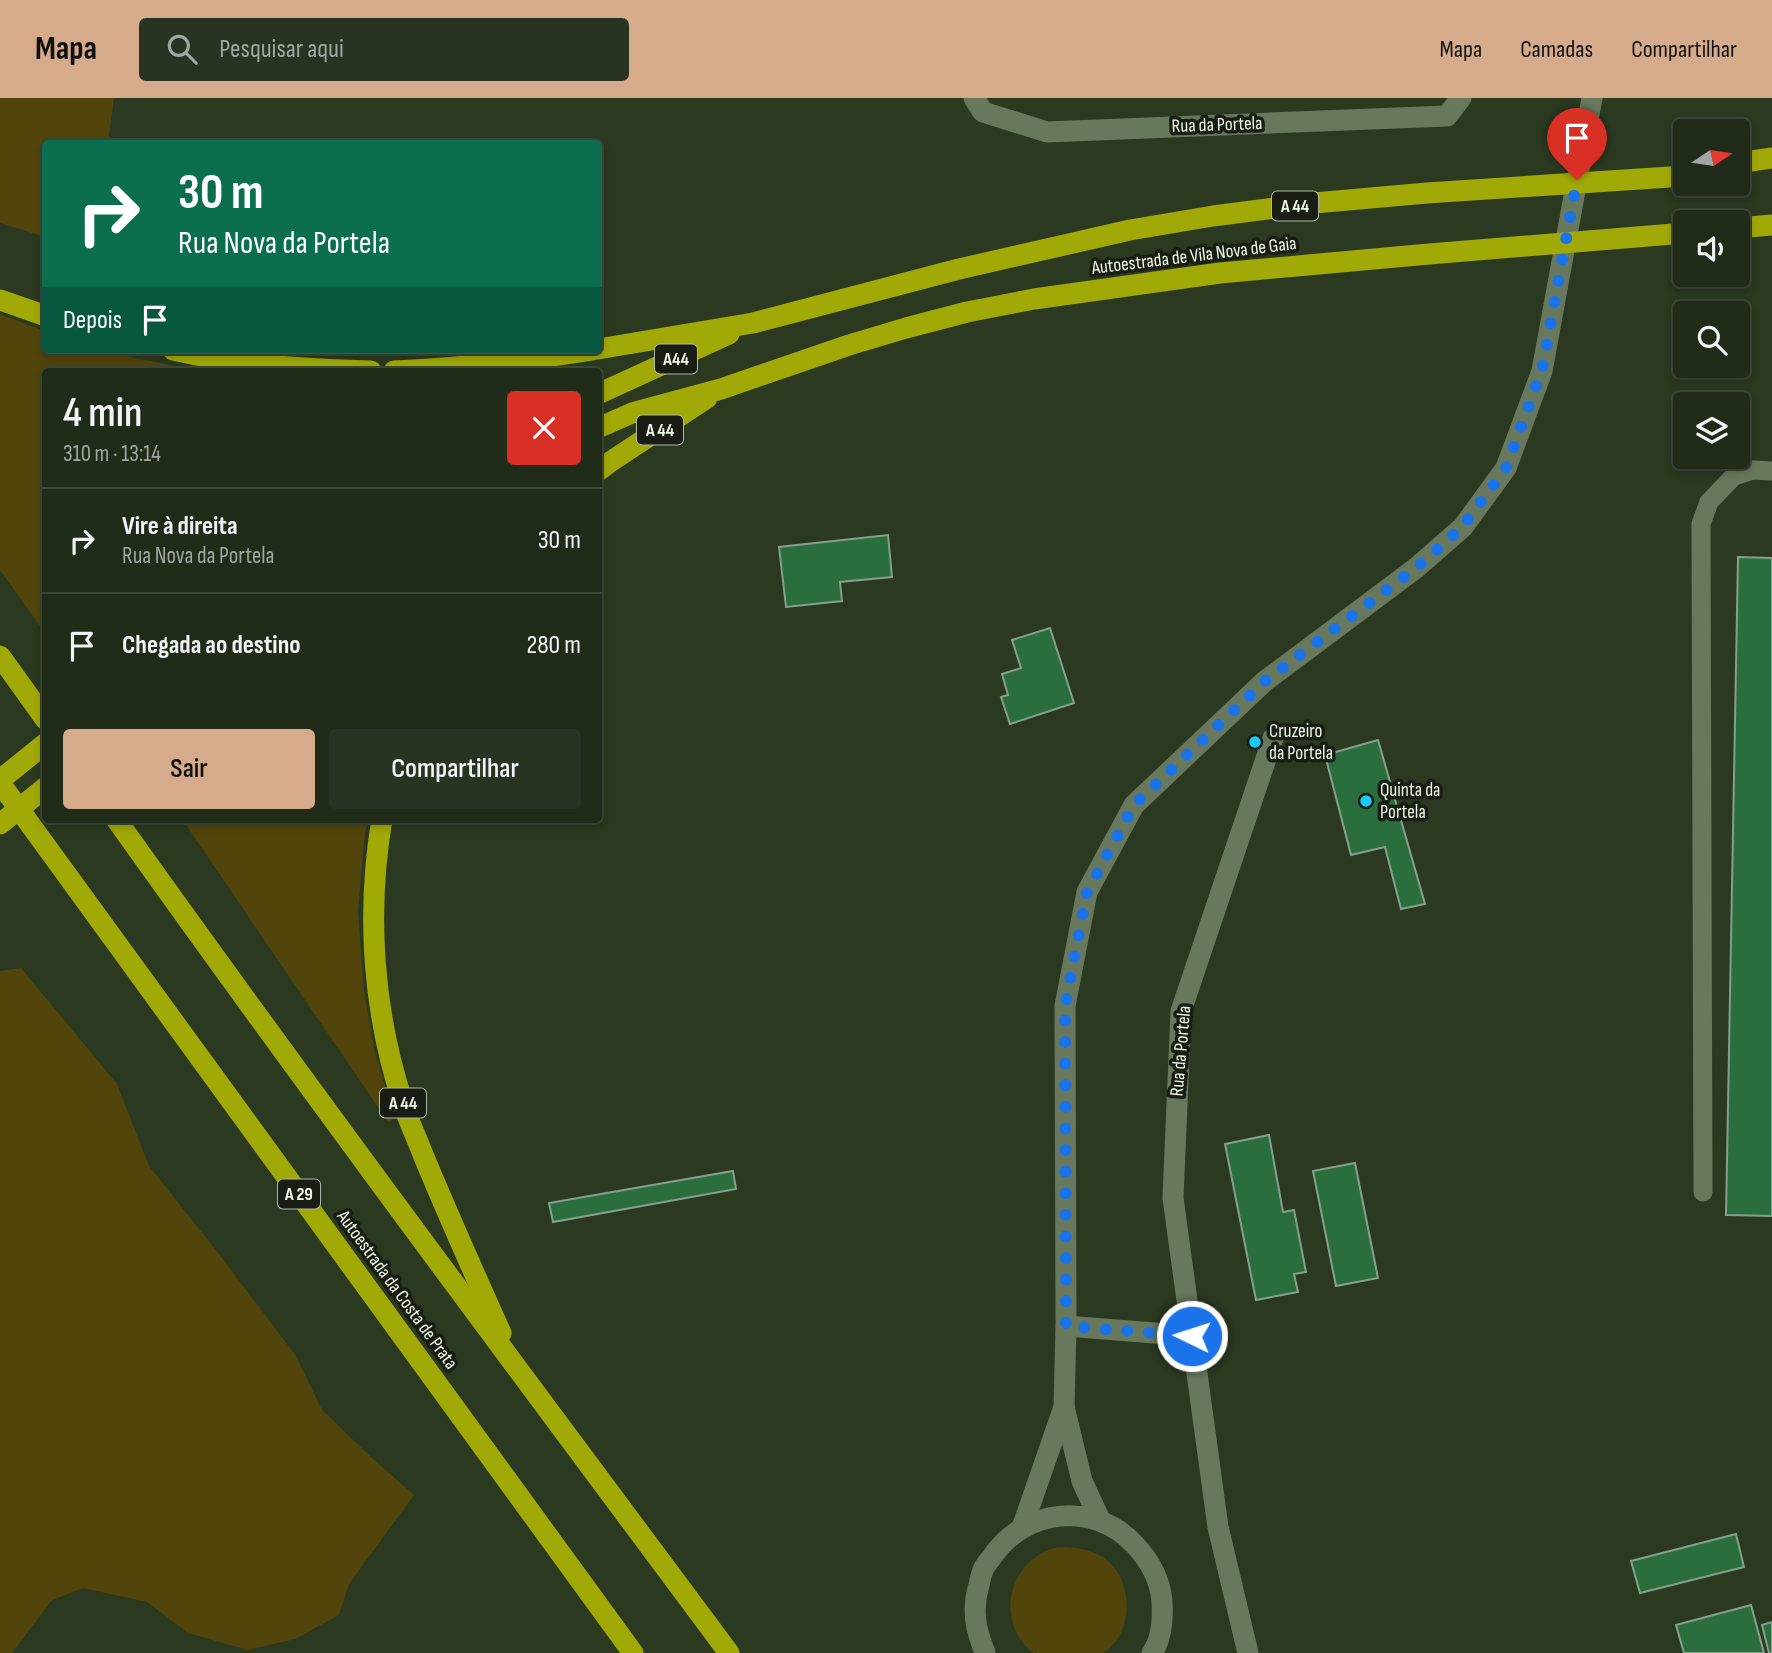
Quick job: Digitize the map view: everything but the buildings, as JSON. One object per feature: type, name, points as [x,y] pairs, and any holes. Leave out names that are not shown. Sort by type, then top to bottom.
[{"type":"highway","points":[[1750,161],[1772,158]]},
{"type":"highway","points":[[1750,173],[1772,172]]},
{"type":"highway","name":"Autoestrada de Vila Nova de Gaia","points":[[753,323],[959,269],[1130,230],[1213,216],[1427,192],[1673,174]]},
{"type":"highway","points":[[1750,227],[1772,225]]},
{"type":"highway","name":"Autoestrada de Vila Nova de Gaia","points":[[721,389],[906,328],[967,312],[1034,299],[1220,274],[1673,234]]},
{"type":"highway","points":[[0,300],[42,315]]},
{"type":"highway","name":"A 44","points":[[602,348],[753,323]]},
{"type":"highway","name":"A44","points":[[602,392],[753,323]]},
{"type":"highway","points":[[192,354],[296,368]]},
{"type":"highway","points":[[460,368],[568,354]]},
{"type":"highway","name":"A 44","points":[[602,426],[632,413],[721,389]]},
{"type":"highway","name":"A 44","points":[[602,468],[721,389]]},
{"type":"highway","points":[[0,656],[42,714]]},
{"type":"highway","points":[[0,782],[42,746]]},
{"type":"highway","name":"Autoestrada da Costa de Prata","points":[[0,782],[634,1653]]},
{"type":"highway","points":[[0,824],[42,790]]},
{"type":"highway","points":[[119,823],[231,982],[729,1653]]},
{"type":"highway","name":"A 44","points":[[381,823],[373,907],[374,956],[389,1053],[403,1103],[434,1182],[516,1367]]},
{"type":"main road","name":"Rua da Portela","points":[[974,98],[983,113],[1047,132],[1447,116],[1461,98]]},
{"type":"main road","points":[[1100,1520],[1082,1481],[1064,1407],[1065,1006],[1087,892],[1134,805],[1265,681],[1416,568],[1462,527],[1506,468],[1542,370],[1592,98]]},
{"type":"main road","name":"Rua da Portela","points":[[1248,1653],[1218,1527],[1173,1198],[1181,1011],[1273,738]]},
{"type":"main road","points":[[1066,1326],[1192,1336]]},
{"type":"main road","points":[[1022,1528],[1064,1407]]},
{"type":"main road","points":[[985,1653],[976,1626],[975,1606],[983,1569],[1000,1546],[1022,1528],[1047,1518],[1073,1515],[1100,1520],[1127,1535],[1148,1558],[1161,1587],[1163,1618],[1156,1648],[1152,1653]]},
{"type":"lane","points":[[1703,1192],[1701,523],[1709,502],[1734,476],[1753,470],[1772,471]]},
{"type":"shaded area","points":[[0,98],[114,98],[108,140],[42,140],[42,236],[0,223]]},
{"type":"shaded area","points":[[0,314],[42,330],[42,354],[120,354],[185,368],[42,368],[42,629],[0,570]]},
{"type":"shaded area","points":[[185,823],[368,823],[358,911],[364,991],[375,1053],[395,1118],[388,1122]]},
{"type":"shaded area","points":[[21,968],[117,1084],[149,1166],[296,1356],[322,1410],[414,1495],[349,1584],[339,1615],[295,1639],[248,1650],[188,1633],[147,1602],[83,1588],[52,1600],[12,1653],[0,1653],[0,971]]},
{"type":"shaded area","points":[[1058,1547],[1079,1548],[1097,1554],[1109,1562],[1123,1583],[1127,1609],[1125,1622],[1113,1645],[1103,1653],[1033,1653],[1014,1626],[1010,1603],[1021,1572],[1038,1555]]},
{"type":"place","name":"Cruzeiro da Portela","points":[[1255,742]]},
{"type":"place","name":"Quinta da Portela","points":[[1366,801]]},
{"type":"route","points":[[1192,1336],[1066,1326],[1065,1006],[1087,892],[1134,805],[1265,681],[1416,568],[1462,527],[1506,468],[1542,370],[1577,180]]}]
